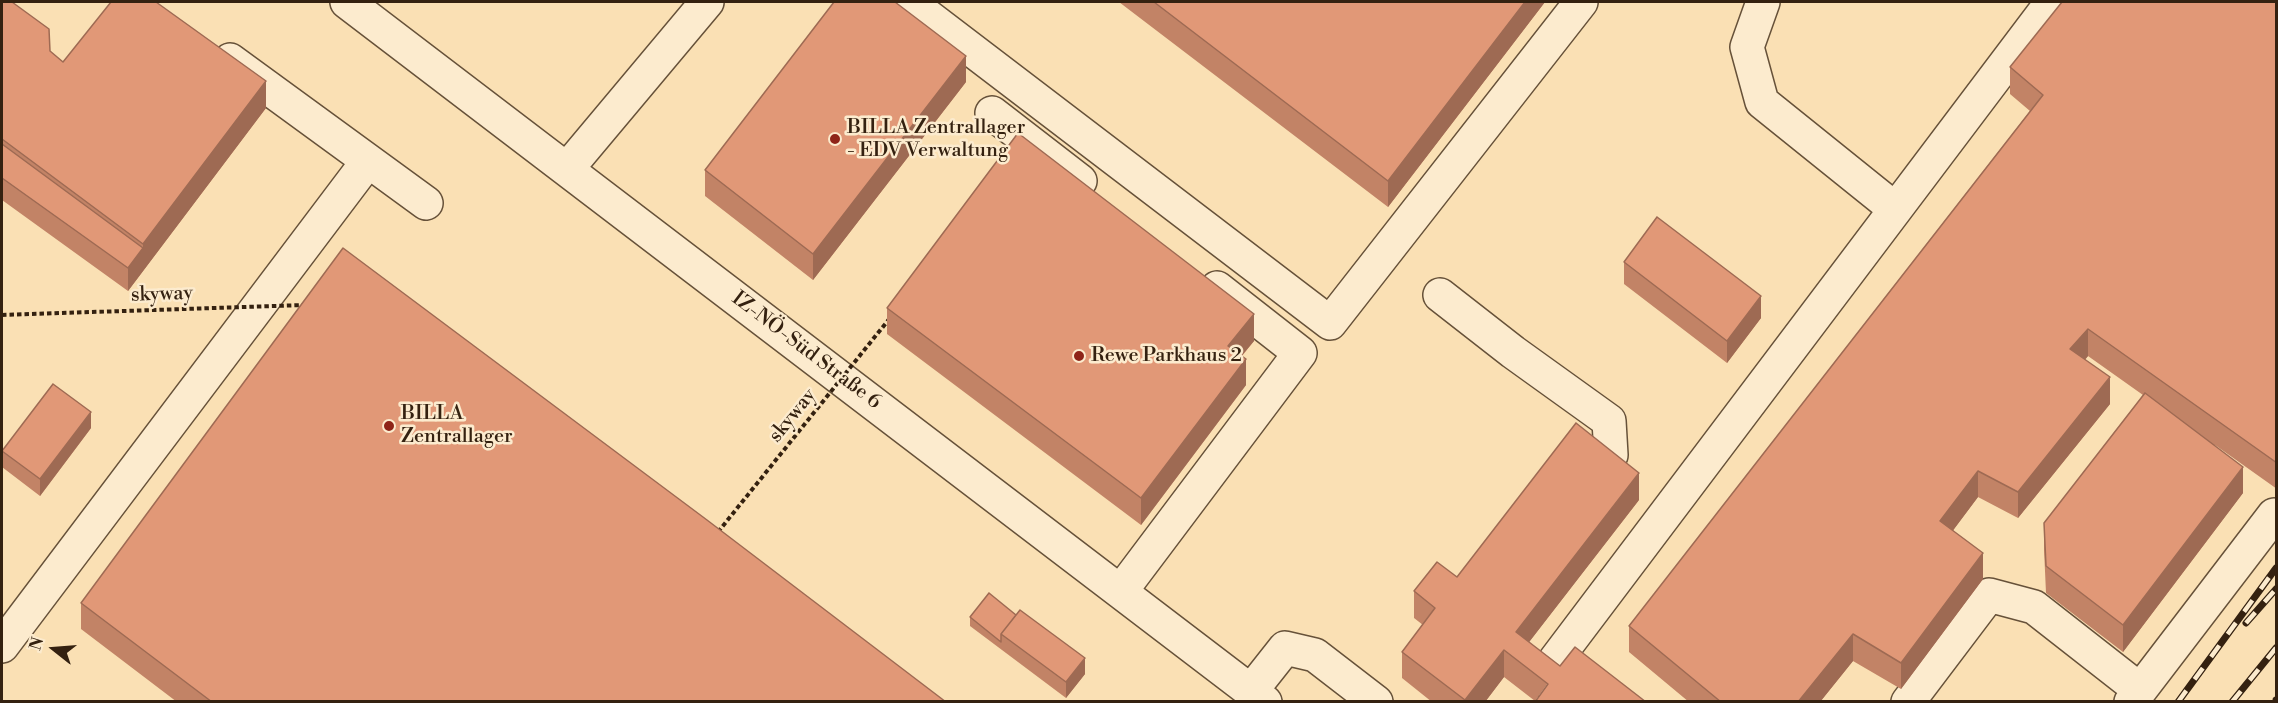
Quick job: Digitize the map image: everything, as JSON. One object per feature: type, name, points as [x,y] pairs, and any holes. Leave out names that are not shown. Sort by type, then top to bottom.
[{"type":"street","name":"IZ-NÖ-Süd Straße 6","points":[[347,2],[1258,696]]},
{"type":"street","points":[[567,169],[707,2]]},
{"type":"street","points":[[909,2],[1330,322],[1581,2]]},
{"type":"street","points":[[1763,2],[1747,47],[1762,102],[1895,209]]},
{"type":"street","points":[[1531,692],[2052,2]]},
{"type":"street","points":[[208,43],[426,203]]},
{"type":"street","points":[[992,113],[1104,200]]},
{"type":"street","points":[[2,646],[368,162]]},
{"type":"street","points":[[1122,591],[1300,353],[1198,273]]},
{"type":"street","points":[[1440,295],[1513,352],[1609,421],[1611,454]]},
{"type":"street","points":[[1908,702],[1989,595],[2034,607],[2136,696],[2274,515]]},
{"type":"street","points":[[1258,696],[1285,648],[1315,655],[1376,702]]},
{"type":"path","name":"skyway","points":[[2,315],[311,305]]},
{"type":"path","name":"skyway","points":[[714,537],[897,309]]},
{"type":"building","points":[[2,2],[12,2],[49,29],[50,51],[63,62],[111,2],[156,2],[266,81],[143,244],[2,139]]},
{"type":"building","name":"BILLA Zentrallager - EDV Verwaltung","points":[[834,2],[895,2],[966,56],[813,254],[705,170]]},
{"type":"building","points":[[1154,2],[1525,2],[1388,181]]},
{"type":"building","points":[[2062,2],[2277,2],[2277,463],[2088,329],[2070,349],[2110,377],[2018,492],[1978,471],[1940,521],[1983,553],[1901,663],[1853,634],[1798,702],[1721,702],[1629,626],[2043,95],[2010,67]]},
{"type":"building","name":"Rewe Parkhaus 2","points":[[1018,133],[1254,314],[1228,346],[1246,359],[1141,498],[887,308]]},
{"type":"building","points":[[2,144],[143,248],[128,268],[2,178]]},
{"type":"building","points":[[1657,217],[1761,296],[1727,341],[1624,262]]},
{"type":"building","name":"BILLA Zentrallager","points":[[343,248],[946,702],[212,702],[81,603]]},
{"type":"building","points":[[53,384],[91,412],[40,479],[2,451]]},
{"type":"building","points":[[2145,393],[2243,467],[2123,625],[2046,566],[2044,523]]},
{"type":"building","points":[[1576,423],[1639,473],[1516,632],[1560,666],[1575,647],[1646,702],[1535,702],[1548,684],[1504,650],[1465,700],[1402,652],[1435,608],[1414,591],[1437,562],[1457,577]]},
{"type":"building","points":[[989,593],[1016,615],[1001,634],[1001,642],[970,617]]},
{"type":"building","points":[[1020,610],[1085,658],[1066,682],[1001,634]]},
{"type":"railway","points":[[2178,702],[2276,568]]},
{"type":"railway","points":[[2246,623],[2276,589]]},
{"type":"railway","points":[[2232,702],[2276,648]]},
{"type":"place","name":"BILLA Zentrallager - EDV Verwaltung","points":[[835,139]]},
{"type":"place","name":"Rewe Parkhaus 2","points":[[1079,356]]},
{"type":"place","name":"BILLA Zentrallager","points":[[389,426]]}]
